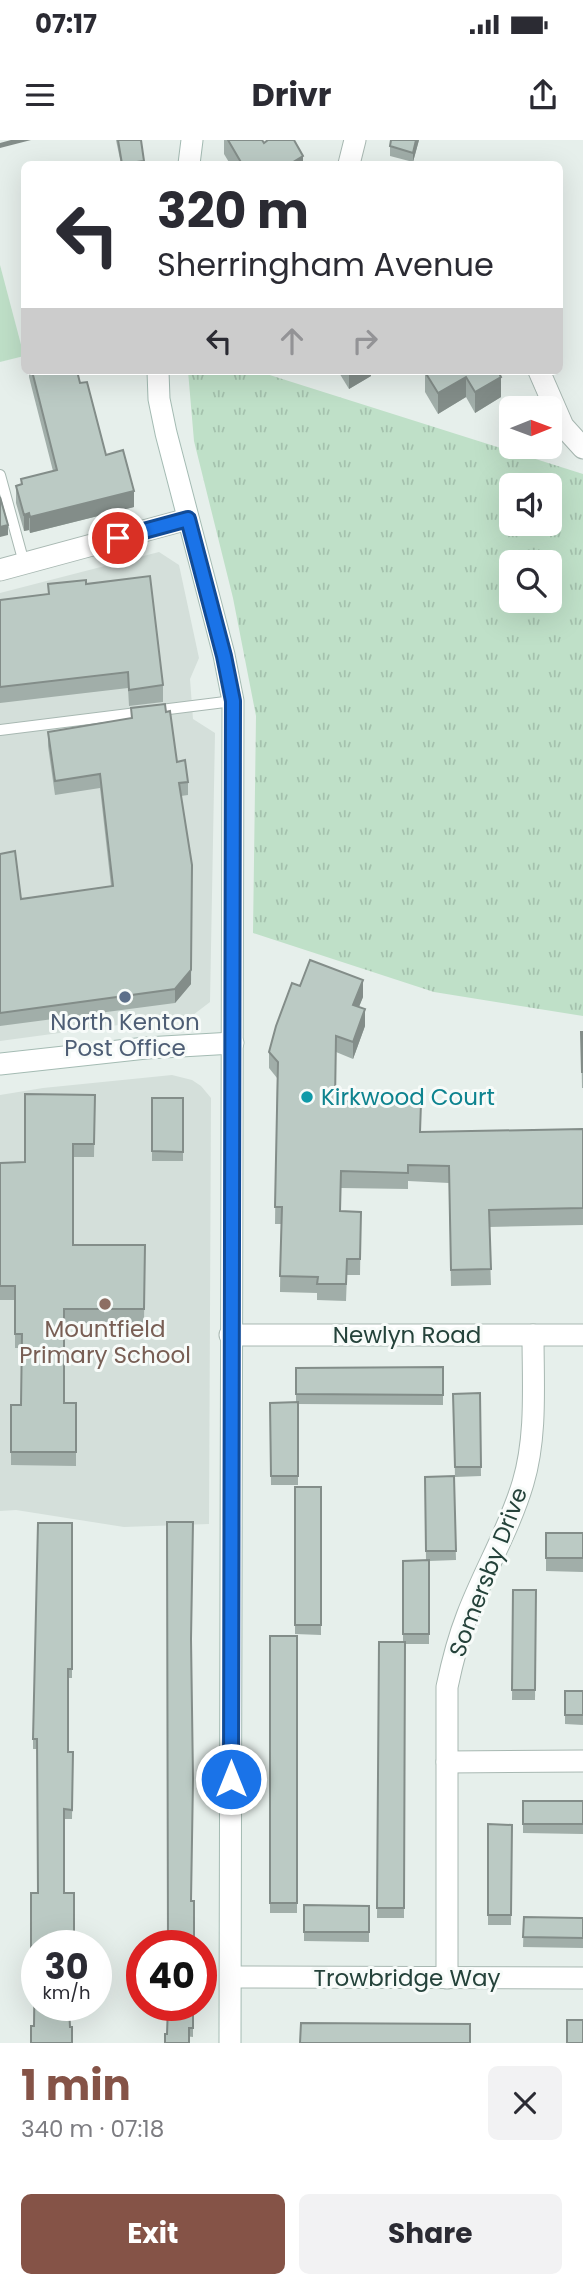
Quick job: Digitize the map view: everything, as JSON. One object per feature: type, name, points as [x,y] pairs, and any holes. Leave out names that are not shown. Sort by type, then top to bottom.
[{"type":"street","points":[[189,161],[192,140]]},
{"type":"street","points":[[350,161],[355,140]]},
{"type":"street","points":[[158,375],[159,399],[233,701],[230,2043]]},
{"type":"street","points":[[540,375],[563,426],[583,448]]},
{"type":"street","points":[[0,570],[188,519]]},
{"type":"street","points":[[0,1064],[146,1048],[233,1043]]},
{"type":"street","name":"Newlyn Road","points":[[230,1335],[583,1335]]},
{"type":"street","name":"Somersby Drive","points":[[447,1978],[447,1688],[467,1615],[512,1516],[524,1480],[534,1414],[533,1335]]},
{"type":"street","points":[[447,1762],[583,1761]]},
{"type":"street","name":"Trowbridge Way","points":[[231,1977],[583,1978]]},
{"type":"lane","points":[[0,475],[24,563]]},
{"type":"lane","points":[[0,730],[233,701]]},
{"type":"shaded area","points":[[159,552],[179,565],[199,658],[190,679],[193,719],[215,733],[210,1002],[193,1015],[0,1041],[0,593]]},
{"type":"shaded area","name":"Mountfield Primary School","points":[[172,1075],[192,1080],[211,1098],[209,1524],[124,1527],[16,1510],[0,1511],[0,1095]]},
{"type":"green space","points":[[0,265],[21,345],[21,357],[0,362]]},
{"type":"green space","points":[[188,375],[270,375],[499,447],[499,459],[536,459],[583,474],[583,1016],[434,992],[253,933],[256,716],[233,598],[194,441]]},
{"type":"building","points":[[118,140],[141,140],[144,161],[122,161]]},
{"type":"building","points":[[228,140],[262,140],[264,143],[268,140],[294,140],[303,156],[295,161],[240,161]]},
{"type":"building","points":[[391,140],[416,140],[413,153],[390,146]]},
{"type":"building","points":[[33,375],[78,375],[80,383],[87,382],[106,455],[123,450],[134,491],[30,517],[29,513],[24,515],[16,486],[22,484],[21,479],[57,470]]},
{"type":"building","points":[[427,375],[501,377],[475,392],[466,377],[438,393]]},
{"type":"building","points":[[0,497],[8,525],[0,527]]},
{"type":"building","points":[[150,576],[163,685],[129,690],[128,672],[0,687],[0,600],[49,594],[48,584],[86,580],[86,584]]},
{"type":"building","points":[[165,704],[166,712],[170,711],[177,762],[185,760],[188,782],[179,783],[192,865],[191,970],[175,989],[0,1013],[0,854],[15,851],[21,899],[113,886],[100,774],[55,781],[48,732],[132,718],[131,708]]},
{"type":"building","points":[[310,960],[363,980],[353,1005],[365,1009],[353,1042],[336,1036],[335,1101],[421,1103],[420,1132],[583,1129],[583,1208],[489,1210],[491,1269],[451,1270],[449,1166],[408,1165],[408,1173],[341,1171],[340,1211],[361,1212],[360,1259],[347,1259],[346,1284],[317,1284],[318,1277],[280,1276],[282,1207],[275,1207],[278,1062],[269,1052],[292,983],[300,986]]},
{"type":"building","points":[[583,1032],[583,1072],[582,1072]]},
{"type":"building","points":[[25,1094],[95,1095],[94,1144],[73,1144],[73,1245],[145,1245],[144,1309],[64,1309],[64,1403],[76,1403],[76,1452],[11,1452],[11,1405],[21,1405],[22,1334],[15,1334],[15,1286],[0,1286],[0,1163],[25,1162]]},
{"type":"building","points":[[152,1098],[183,1098],[183,1152],[152,1151]]},
{"type":"building","points":[[443,1367],[443,1395],[296,1394],[296,1368]]},
{"type":"building","points":[[480,1393],[481,1467],[455,1467],[453,1394]]},
{"type":"building","points":[[298,1402],[298,1476],[271,1476],[270,1403]]},
{"type":"building","points":[[454,1476],[456,1551],[426,1551],[425,1477]]},
{"type":"building","points":[[295,1487],[321,1487],[321,1625],[295,1625]]},
{"type":"building","points":[[167,1522],[193,1522],[191,1901],[194,1901],[194,1930],[168,1930]]},
{"type":"building","points":[[38,1523],[72,1523],[72,1669],[68,1669],[68,1752],[73,1752],[72,1810],[64,1809],[64,1893],[74,1893],[74,1930],[31,1930],[31,1893],[38,1893],[37,1739],[33,1739]]},
{"type":"building","points":[[546,1533],[583,1533],[583,1558],[546,1558]]},
{"type":"building","points":[[429,1560],[429,1634],[403,1634],[403,1561]]},
{"type":"building","points":[[513,1590],[536,1590],[535,1690],[512,1690]]},
{"type":"building","points":[[270,1636],[297,1636],[297,1903],[270,1903]]},
{"type":"building","points":[[379,1642],[405,1642],[404,1908],[377,1908]]},
{"type":"building","points":[[565,1691],[583,1691],[583,1715],[565,1715]]},
{"type":"building","points":[[523,1801],[583,1801],[583,1824],[523,1824]]},
{"type":"building","points":[[488,1824],[512,1825],[511,1915],[488,1915]]},
{"type":"building","points":[[304,1905],[369,1906],[369,1932],[304,1932]]},
{"type":"building","points":[[524,1917],[583,1918],[583,1938],[523,1937]]},
{"type":"building","points":[[567,2020],[583,2020],[583,2043],[567,2043]]},
{"type":"building","points":[[34,2021],[70,2021],[72,2043],[31,2043],[31,2026],[34,2026]]},
{"type":"building","points":[[167,2021],[193,2021],[193,2028],[189,2028],[189,2043],[165,2043]]},
{"type":"building","points":[[301,2023],[470,2024],[470,2043],[300,2043]]},
{"type":"place","name":"North Kenton Post Office","points":[[125,997]]},
{"type":"place","name":"Kirkwood Court","points":[[307,1097]]},
{"type":"place","name":"Mountfield Primary School","points":[[105,1304]]},
{"type":"route","points":[[118,538],[188,519],[233,701],[231,1779]]}]
